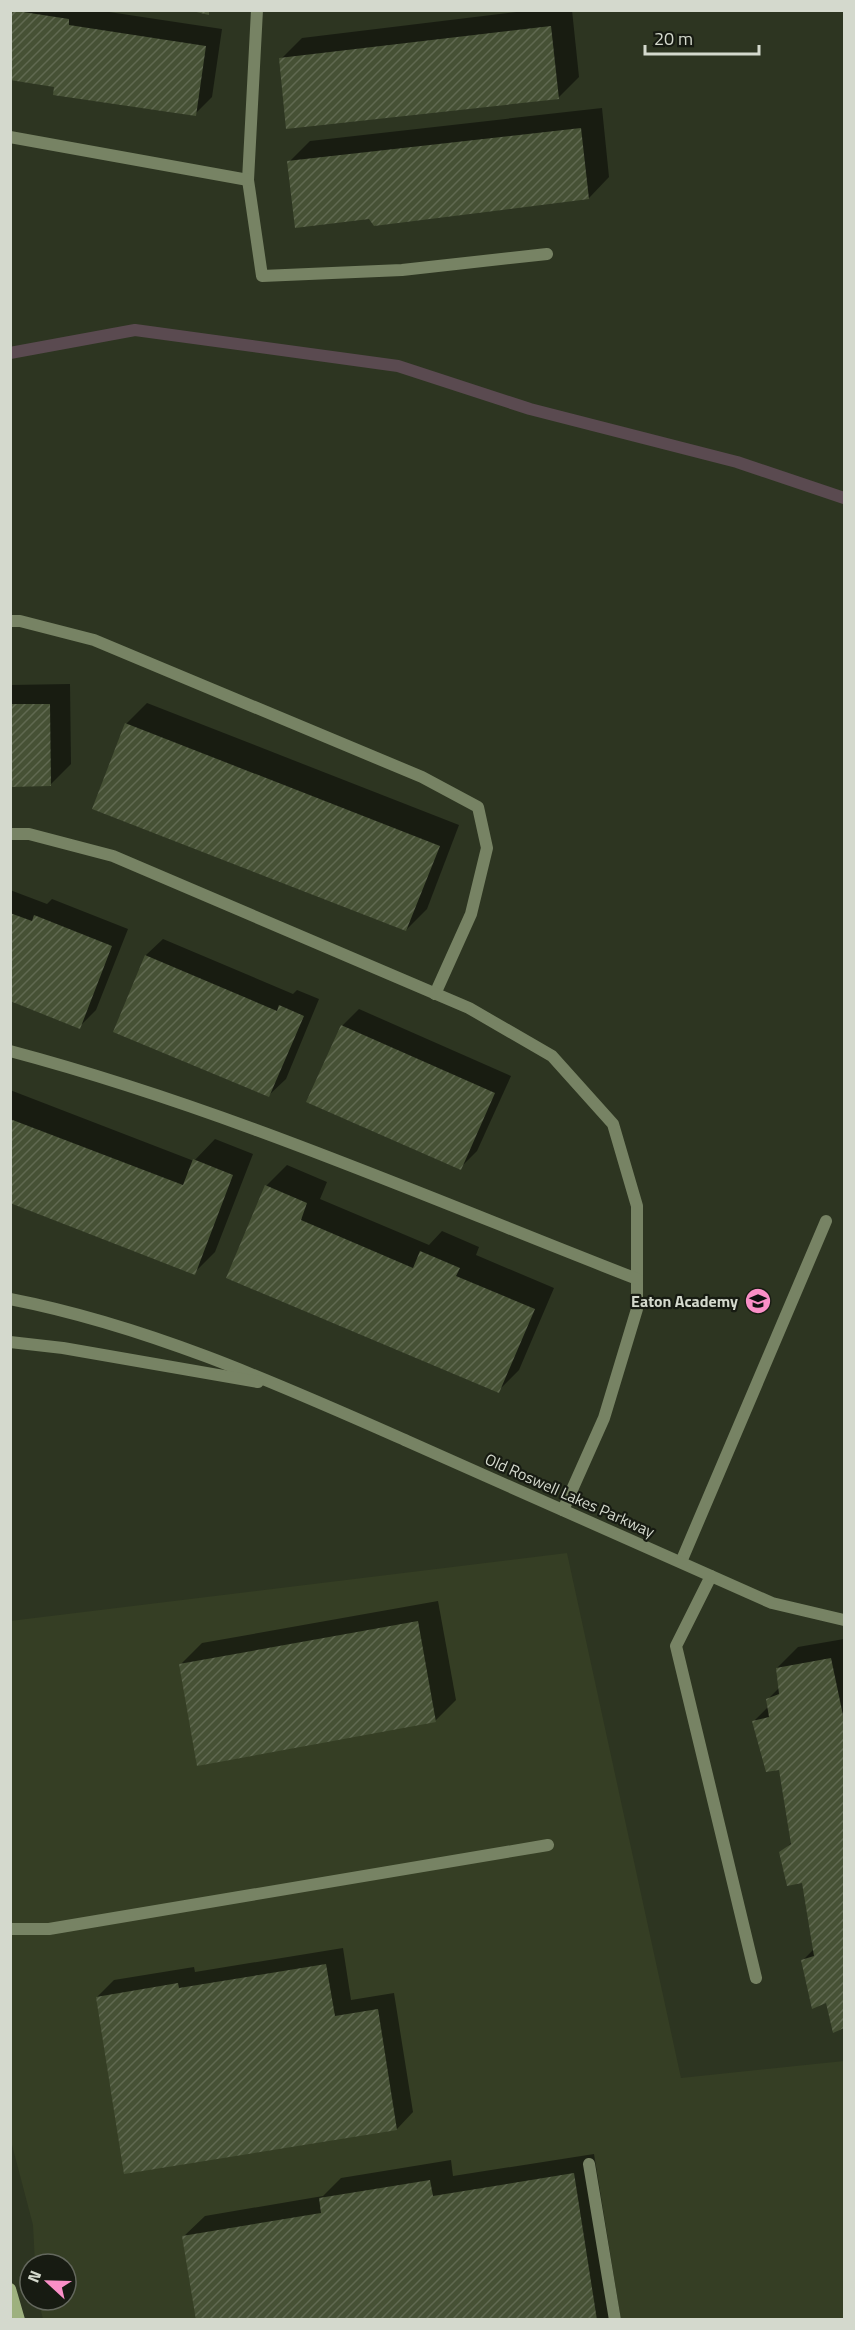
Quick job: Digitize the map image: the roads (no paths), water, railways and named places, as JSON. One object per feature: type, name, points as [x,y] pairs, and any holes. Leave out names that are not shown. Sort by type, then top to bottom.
[{"type":"street","points":[[257,10],[248,180],[262,276],[402,270],[547,254]]},
{"type":"street","points":[[10,137],[248,180]]},
{"type":"street","points":[[10,621],[20,621],[94,640],[422,777],[478,807],[487,848],[471,914],[435,994]]},
{"type":"street","points":[[10,834],[29,834],[113,856],[470,1008],[552,1056],[613,1124],[637,1206],[637,1309],[604,1418],[563,1510]]},
{"type":"street","points":[[10,1051],[64,1065],[238,1124],[637,1279]]},
{"type":"street","points":[[681,1562],[826,1221]]},
{"type":"street","name":"Old Roswell Lakes Parkway","points":[[10,1299],[70,1310],[138,1330],[286,1388],[772,1603],[844,1620]]},
{"type":"street","name":"Old Roswell Lakes Parkway","points":[[10,1342],[63,1348],[286,1388]]},
{"type":"street","points":[[711,1576],[676,1646],[756,1978]]},
{"type":"street","points":[[10,1929],[49,1929],[548,1845]]},
{"type":"street","points":[[589,2164],[615,2319]]},
{"type":"street","points":[[10,2289],[20,2319]]},
{"type":"waterway","points":[[10,353],[135,330],[398,366],[530,409],[737,462],[844,498]]},
{"type":"place","name":"Eaton Academy","points":[[758,1301]]}]
